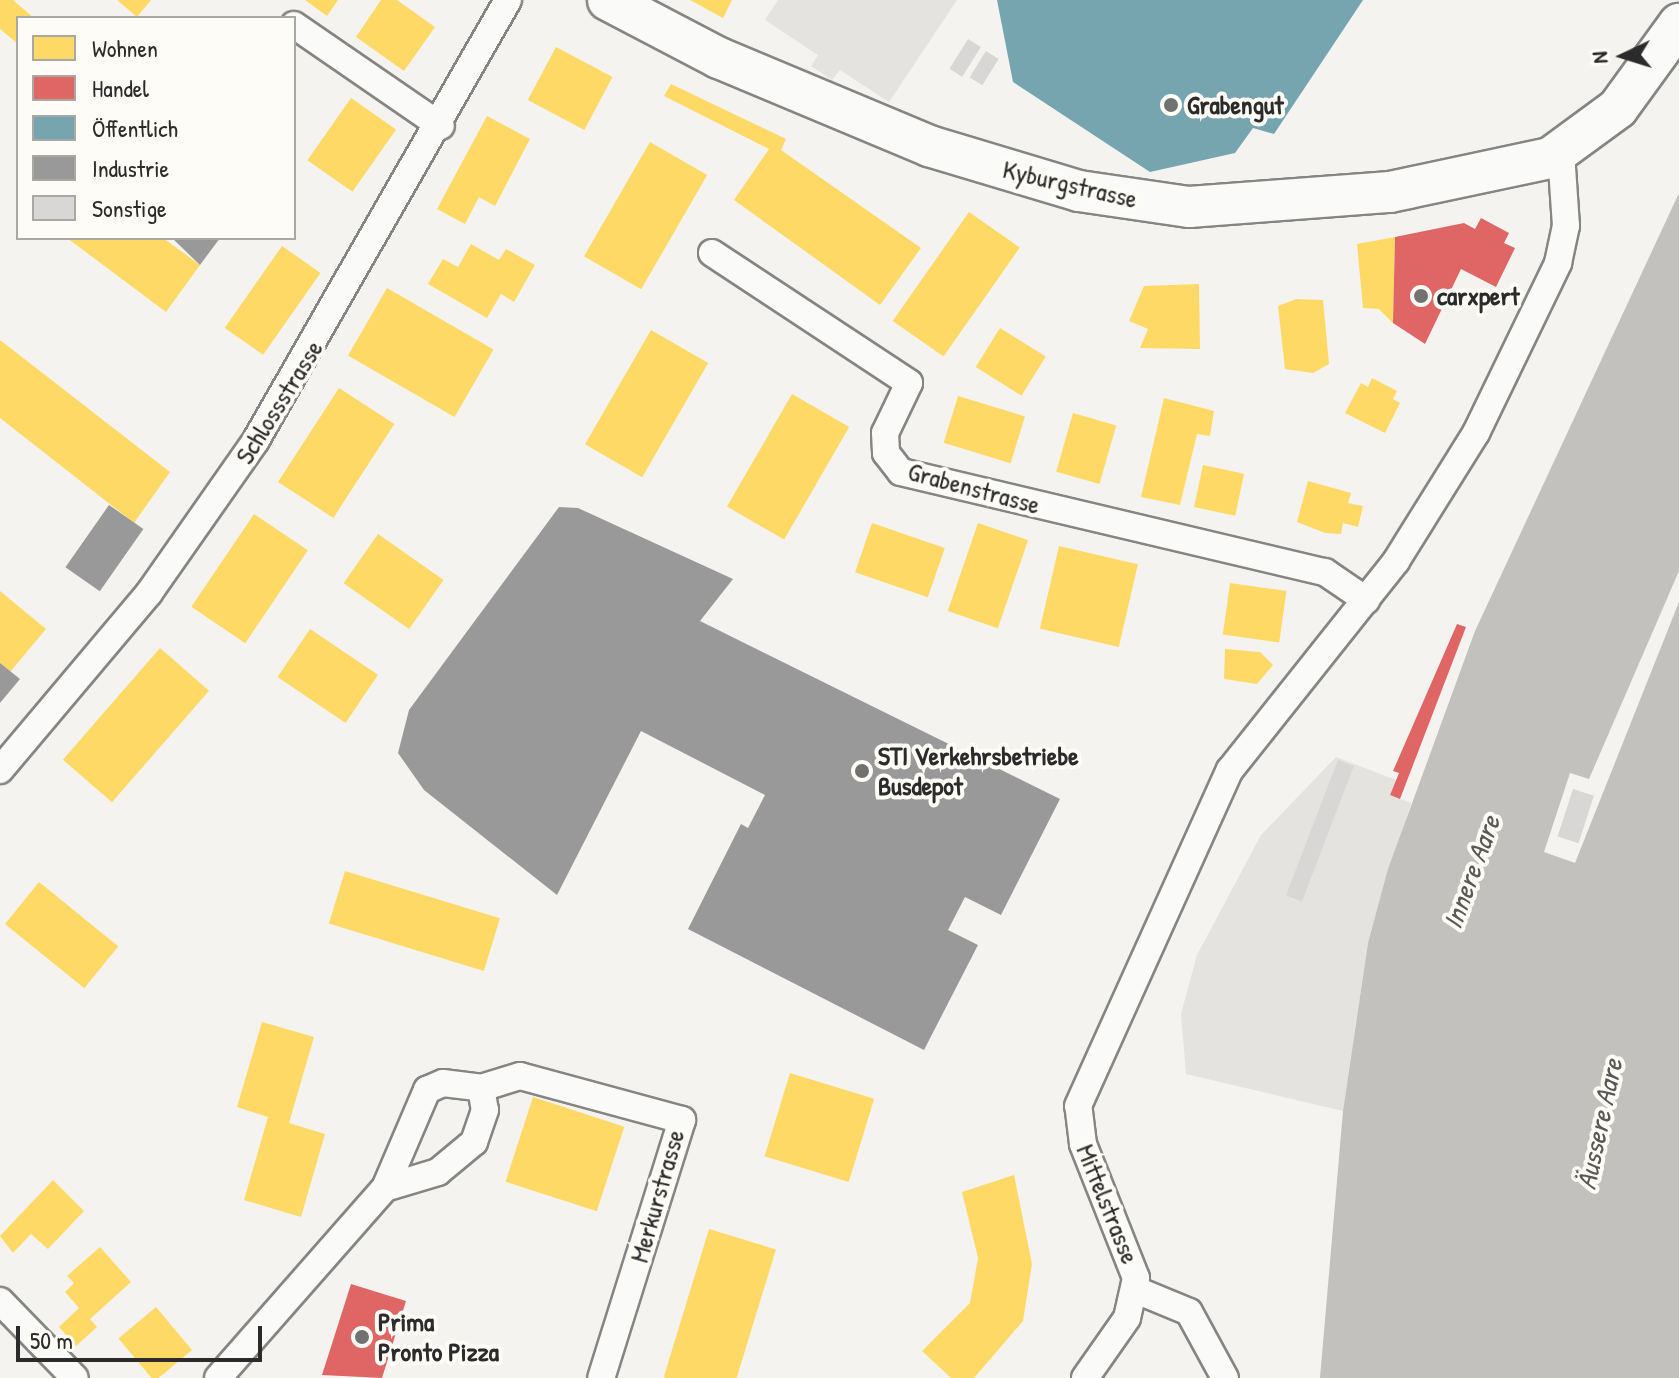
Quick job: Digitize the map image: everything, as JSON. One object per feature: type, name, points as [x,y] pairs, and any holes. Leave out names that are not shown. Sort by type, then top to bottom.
[{"type":"main road","name":"Kyburgstrasse","points":[[608,0],[719,58],[929,146],[1143,201],[1316,201],[1500,171],[1561,153]]},
{"type":"main road","points":[[1561,153],[1618,108],[1679,24]]},
{"type":"street","name":"Schlossstrasse","points":[[0,770],[201,523],[308,356],[441,126],[508,0]]},
{"type":"street","points":[[296,26],[441,126]]},
{"type":"street","points":[[1366,600],[1476,433],[1558,263],[1566,226],[1561,153]]},
{"type":"street","name":"Grabenstrasse","points":[[712,253],[909,383],[885,433],[886,453],[901,472],[1325,572],[1366,600]]},
{"type":"street","name":"Mittelstrasse","points":[[1085,1378],[1127,1318],[1136,1290],[1128,1245],[1078,1126],[1078,1106],[1130,979],[1230,770],[1366,600]]},
{"type":"street","name":"Merkurstrasse","points":[[218,1378],[385,1188],[427,1090],[443,1083],[481,1088],[520,1076],[682,1120],[601,1378]]},
{"type":"street","points":[[385,1188],[438,1172],[474,1142],[485,1110],[481,1088]]},
{"type":"street","points":[[1136,1290],[1189,1312],[1225,1378]]},
{"type":"street","points":[[0,1301],[75,1378]]},
{"type":"shaded area","points":[[778,0],[957,0],[889,102],[840,70],[832,80],[811,66],[818,55],[765,20]]},
{"type":"shaded area","points":[[1336,757],[1396,780],[1390,795],[1411,803],[1368,943],[1343,1111],[1186,1074],[1181,1014],[1197,955],[1261,835]]},
{"type":"water","points":[[1679,193],[1679,571],[1589,779],[1570,773],[1544,852],[1575,863],[1679,602],[1679,1378],[1320,1378],[1343,1111],[1368,943],[1388,869],[1475,631]]},
{"type":"building: Wohnen","points":[[0,0],[13,0],[32,16],[16,16],[16,42],[0,29]]},
{"type":"building: Wohnen","points":[[117,0],[151,0],[136,16]]},
{"type":"building: Wohnen","points":[[305,0],[338,0],[327,16]]},
{"type":"building: Wohnen","points":[[381,0],[397,0],[435,27],[404,71],[356,37]]},
{"type":"building: Wohnen","points":[[690,0],[732,0],[723,18]]},
{"type":"building: Wohnen","points":[[556,47],[613,77],[584,130],[528,100]]},
{"type":"building: Wohnen","points":[[671,84],[786,139],[781,150],[921,248],[880,305],[734,200],[769,149],[664,96]]},
{"type":"building: Wohnen","points":[[351,98],[396,130],[352,192],[307,160]]},
{"type":"building: Wohnen","points":[[487,116],[530,139],[495,206],[479,197],[465,224],[437,209]]},
{"type":"building: Wohnen","points":[[650,142],[707,175],[641,289],[584,256]]},
{"type":"building: Wohnen","points":[[969,212],[1020,248],[944,357],[893,321]]},
{"type":"building: Wohnen","points":[[1395,237],[1393,323],[1379,309],[1363,308],[1357,244]]},
{"type":"building: Wohnen","points":[[70,240],[166,240],[200,265],[166,312]]},
{"type":"building: Wohnen","points":[[471,244],[499,260],[506,249],[535,265],[514,302],[501,294],[487,318],[428,284],[443,259],[458,267]]},
{"type":"building: Wohnen","points":[[282,246],[321,273],[263,355],[225,328]]},
{"type":"building: Wohnen","points":[[1199,284],[1200,349],[1140,348],[1148,329],[1129,321],[1144,286]]},
{"type":"building: Wohnen","points":[[387,288],[494,350],[455,417],[348,356]]},
{"type":"building: Wohnen","points":[[1296,299],[1323,300],[1329,364],[1313,373],[1285,369],[1278,306]]},
{"type":"building: Wohnen","points":[[1000,328],[1046,357],[1021,396],[976,367]]},
{"type":"building: Wohnen","points":[[651,330],[708,363],[642,477],[585,444]]},
{"type":"building: Wohnen","points":[[0,340],[170,472],[134,523],[0,418]]},
{"type":"building: Wohnen","points":[[1372,378],[1397,391],[1393,399],[1400,403],[1385,433],[1345,413],[1361,383],[1368,387]]},
{"type":"building: Wohnen","points":[[339,388],[394,424],[333,518],[278,482]]},
{"type":"building: Wohnen","points":[[792,394],[849,427],[784,540],[727,507]]},
{"type":"building: Wohnen","points":[[958,396],[1025,416],[1011,463],[944,443]]},
{"type":"building: Wohnen","points":[[1164,398],[1214,411],[1210,436],[1197,434],[1180,505],[1141,497]]},
{"type":"building: Wohnen","points":[[1073,413],[1116,425],[1099,484],[1056,472]]},
{"type":"building: Wohnen","points":[[1203,465],[1244,474],[1235,516],[1194,507]]},
{"type":"building: Wohnen","points":[[1308,481],[1351,493],[1348,503],[1363,506],[1358,527],[1343,523],[1341,534],[1325,533],[1297,522]]},
{"type":"building: Wohnen","points":[[254,514],[308,550],[245,643],[191,607]]},
{"type":"building: Wohnen","points":[[872,523],[945,548],[928,597],[855,572]]},
{"type":"building: Wohnen","points":[[978,523],[1028,540],[998,628],[948,611]]},
{"type":"building: Wohnen","points":[[378,534],[444,580],[409,629],[344,583]]},
{"type":"building: Wohnen","points":[[1059,546],[1138,564],[1119,647],[1040,629]]},
{"type":"building: Wohnen","points":[[1230,583],[1286,591],[1279,642],[1223,634]]},
{"type":"building: Wohnen","points":[[0,591],[46,629],[10,672],[0,663]]},
{"type":"building: Wohnen","points":[[310,629],[378,675],[346,723],[278,677]]},
{"type":"building: Wohnen","points":[[160,648],[209,691],[112,802],[63,760]]},
{"type":"building: Wohnen","points":[[1225,649],[1260,652],[1273,665],[1257,684],[1224,679]]},
{"type":"building: Wohnen","points":[[345,871],[500,918],[484,971],[329,924]]},
{"type":"building: Wohnen","points":[[39,882],[118,946],[84,988],[5,924]]},
{"type":"building: Wohnen","points":[[262,1022],[314,1037],[289,1123],[325,1134],[301,1217],[244,1200],[268,1117],[237,1107]]},
{"type":"building: Wohnen","points":[[790,1073],[874,1099],[849,1182],[765,1156]]},
{"type":"building: Wohnen","points":[[533,1097],[624,1127],[597,1211],[505,1182]]},
{"type":"building: Wohnen","points":[[1014,1175],[1032,1264],[1023,1321],[974,1378],[951,1378],[922,1351],[970,1303],[978,1258],[962,1192]]},
{"type":"building: Wohnen","points":[[53,1180],[84,1211],[48,1249],[31,1234],[13,1253],[0,1236]]},
{"type":"building: Wohnen","points":[[709,1229],[776,1249],[737,1378],[664,1377]]},
{"type":"building: Wohnen","points":[[100,1247],[131,1282],[90,1319],[97,1327],[76,1346],[59,1327],[79,1308],[65,1292],[74,1283],[67,1276]]},
{"type":"building: Wohnen","points":[[156,1307],[192,1350],[159,1378],[152,1378],[118,1338]]},
{"type":"building: Handel","name":"carxpert","points":[[1481,218],[1509,233],[1504,243],[1515,248],[1496,287],[1461,269],[1425,344],[1393,323],[1395,237],[1464,223],[1475,229]]},
{"type":"building: Handel","points":[[1457,624],[1466,627],[1400,799],[1390,795],[1399,773],[1393,771]]},
{"type":"building: Handel","points":[[351,1284],[406,1301],[382,1378],[322,1375]]},
{"type":"building: Öffentlich","name":"Grabengut","points":[[997,0],[1363,0],[1274,134],[1253,128],[1235,153],[1150,172],[1013,82]]},
{"type":"building: Industrie","points":[[174,240],[219,240],[200,265]]},
{"type":"building: Industrie","points":[[109,505],[143,529],[100,591],[65,567]]},
{"type":"building: Industrie","name":"STI Verkehrsbetriebe Busdepot","points":[[559,507],[578,508],[733,579],[700,621],[1060,799],[1001,915],[965,897],[948,930],[978,945],[924,1050],[688,929],[741,824],[748,828],[765,795],[641,731],[557,895],[424,790],[398,753],[409,710]]},
{"type":"building: Industrie","points":[[0,663],[20,679],[0,703]]},
{"type":"building: Sonstige","points":[[968,39],[981,47],[962,77],[949,69]]},
{"type":"building: Sonstige","points":[[986,51],[999,59],[982,85],[970,77]]},
{"type":"building: Sonstige","points":[[1338,760],[1354,766],[1302,901],[1286,895]]},
{"type":"building: Sonstige","points":[[1573,789],[1594,796],[1578,843],[1558,837]]},
{"type":"place","name":"Grabengut","points":[[1171,105]]},
{"type":"place","name":"carxpert","points":[[1421,296]]},
{"type":"place","name":"STI Verkehrsbetriebe Busdepot","points":[[862,771]]},
{"type":"place","name":"Prima Pronto Pizza","points":[[362,1337]]},
{"type":"water label","name":"Innere Aare","points":[[1471,872]]},
{"type":"water label","name":"Äussere Aare","points":[[1599,1124]]}]
